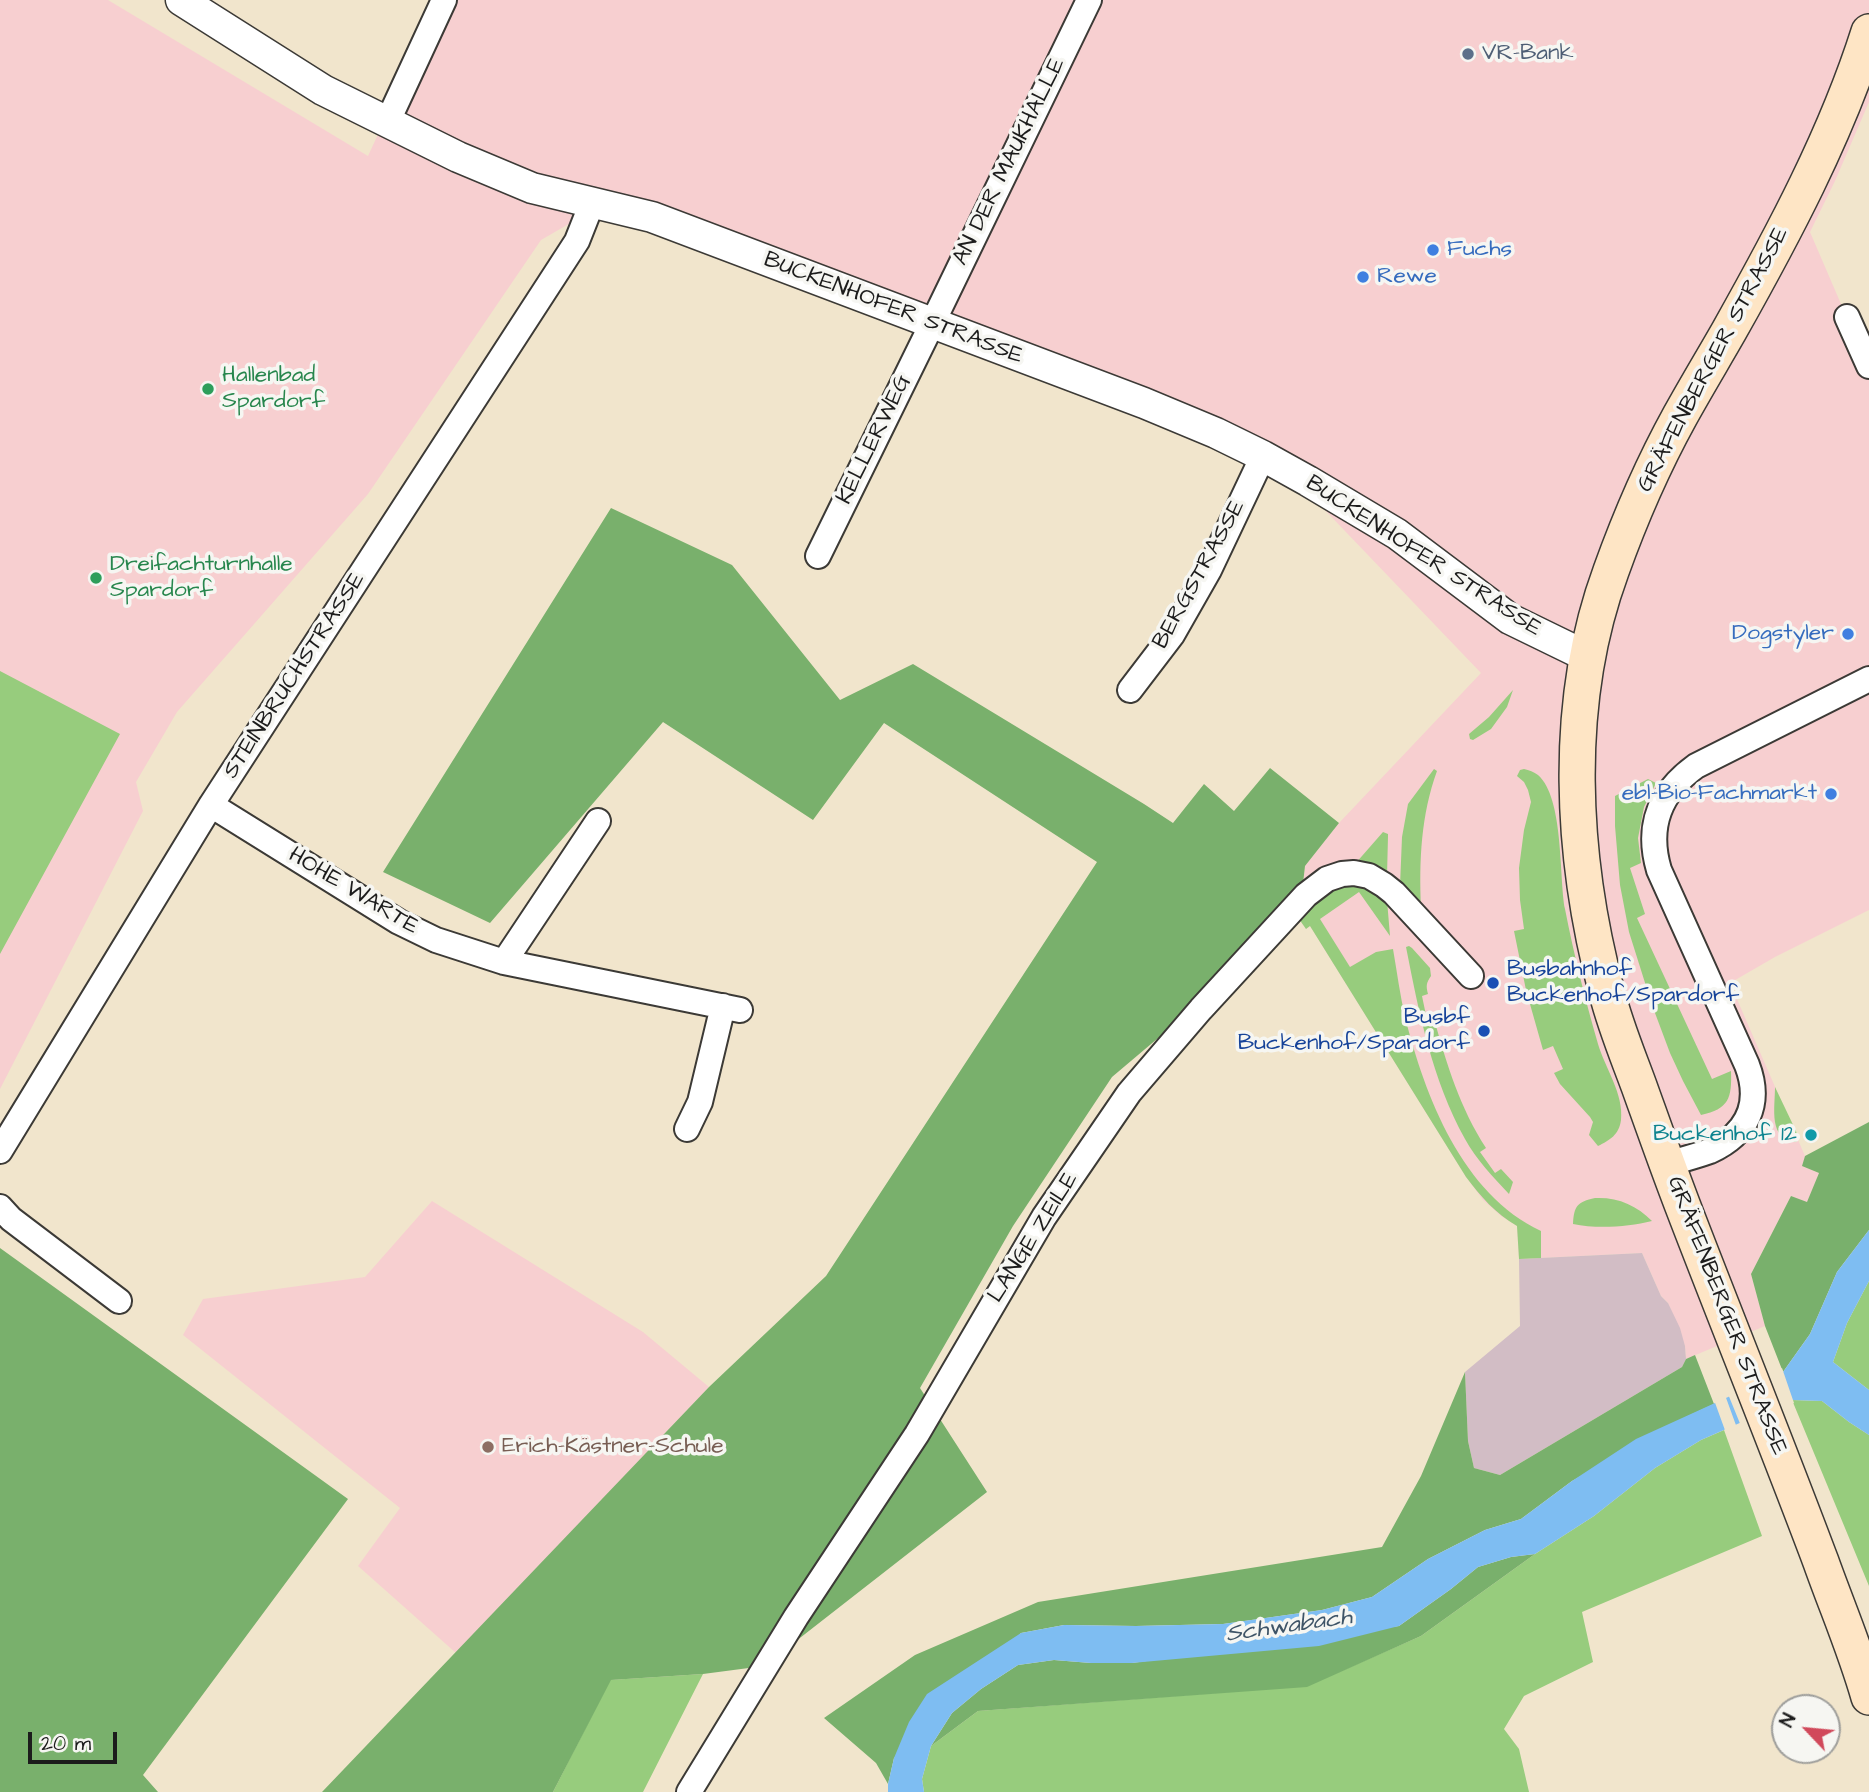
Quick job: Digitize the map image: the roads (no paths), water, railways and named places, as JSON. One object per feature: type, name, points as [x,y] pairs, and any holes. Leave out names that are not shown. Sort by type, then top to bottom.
[{"type":"main road","name":"GRÄFENBERGER STRASSE","points":[[1869,32],[1830,133],[1801,196],[1731,328],[1678,419],[1640,498],[1610,574],[1588,657],[1581,706],[1576,788],[1583,873],[1607,992],[1618,1029],[1743,1363],[1797,1497],[1869,1697]]},
{"type":"street","name":"BUCKENHOFER STRASSE","points":[[181,0],[323,90],[458,157],[532,188],[652,217],[1144,403],[1216,433],[1343,501],[1396,534],[1510,618],[1588,657]]},
{"type":"street","points":[[387,122],[444,0]]},
{"type":"street","name":"AN DER MAUKHALLE","points":[[932,324],[1088,0]]},
{"type":"street","name":"STEINBRUCHSTRASSE","points":[[0,1151],[211,805],[577,241],[592,203]]},
{"type":"street","points":[[1847,317],[1869,366]]},
{"type":"street","name":"KELLERWEG","points":[[818,555],[932,324]]},
{"type":"street","name":"BERGSTRASSE","points":[[1130,690],[1178,624],[1209,570],[1263,456]]},
{"type":"street","points":[[1667,1164],[1707,1152],[1728,1139],[1749,1116],[1754,1095],[1747,1065],[1659,870],[1653,837],[1659,810],[1669,792],[1696,765],[1869,679]]},
{"type":"street","name":"HOHE WARTE","points":[[211,805],[417,932],[436,940],[504,962],[731,1008],[700,1102],[687,1129]]},
{"type":"street","points":[[504,962],[598,821]]},
{"type":"street","name":"LANGE ZEILE","points":[[689,1792],[796,1617],[918,1434],[1044,1217],[1129,1093],[1201,1009],[1306,895],[1335,876],[1354,873],[1368,876],[1394,893],[1471,976]]},
{"type":"street","points":[[0,1207],[11,1219],[119,1301]]},
{"type":"water","name":"Schwabach","points":[[1869,1230],[1869,1281],[1847,1323],[1833,1362],[1869,1390],[1869,1435],[1822,1401],[1792,1400],[1701,1440],[1655,1468],[1594,1516],[1535,1554],[1511,1557],[1478,1567],[1399,1626],[1319,1646],[1132,1663],[1054,1660],[1018,1665],[981,1689],[952,1713],[931,1746],[922,1779],[924,1792],[888,1792],[894,1758],[909,1722],[927,1694],[1021,1633],[1064,1625],[1223,1624],[1322,1610],[1372,1597],[1428,1559],[1485,1530],[1521,1519],[1636,1439],[1783,1372],[1810,1334],[1837,1272]]},
{"type":"place","name":"VR-Bank","points":[[1468,54]]},
{"type":"place","name":"Fuchs","points":[[1433,250]]},
{"type":"place","name":"Rewe","points":[[1363,277]]},
{"type":"place","name":"Hallenbad Spardorf","points":[[208,389]]},
{"type":"place","name":"Dreifachturnhalle Spardorf","points":[[96,578]]},
{"type":"place","name":"Dogstyler","points":[[1848,634]]},
{"type":"place","name":"ebl-Bio-Fachmarkt","points":[[1831,794]]},
{"type":"place","name":"Busbahnhof Buckenhof/Spardorf","points":[[1493,983]]},
{"type":"place","name":"Busbf Buckenhof/Spardorf","points":[[1484,1031]]},
{"type":"place","name":"Buckenhof 12","points":[[1811,1135]]},
{"type":"place","name":"Erich-Kästner-Schule","points":[[488,1447]]}]
